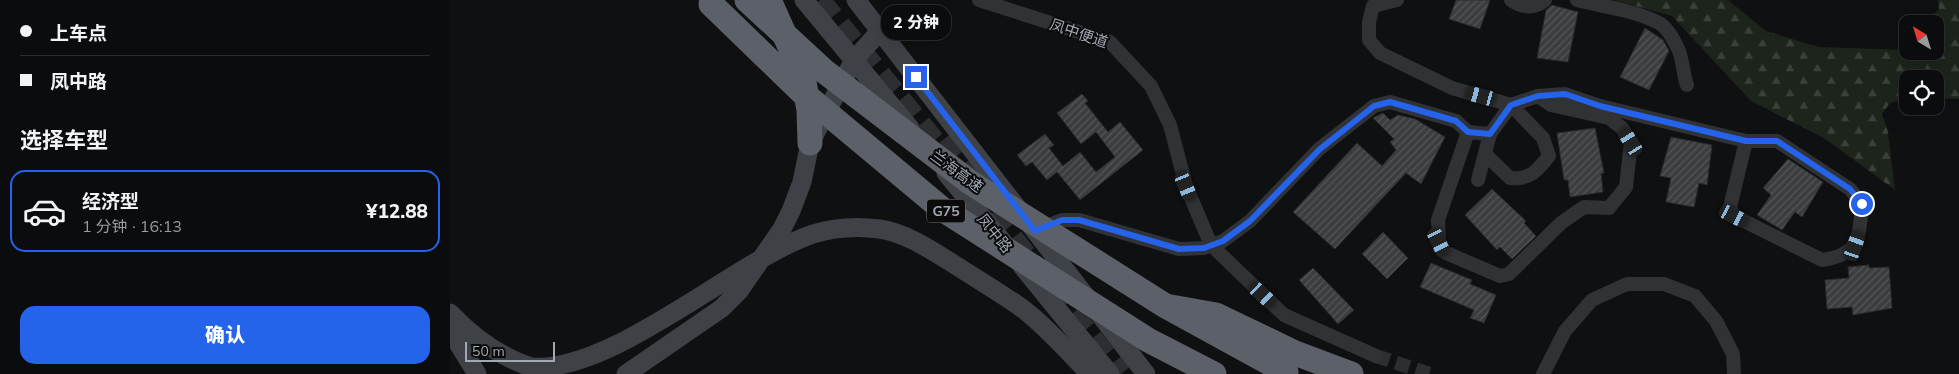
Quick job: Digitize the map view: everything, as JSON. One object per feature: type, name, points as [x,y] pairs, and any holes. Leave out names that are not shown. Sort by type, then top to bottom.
[{"type":"highway","name":"兰海高速","points":[[747,0],[824,71],[971,183],[1164,305],[1291,366],[1351,374]]},
{"type":"highway","points":[[769,0],[803,76],[809,110],[810,143]]},
{"type":"highway","name":"G75","points":[[709,2],[803,94],[942,209],[1148,340],[1214,374]]},
{"type":"main road","name":"凤中路","points":[[804,0],[1110,374]]},
{"type":"main road","points":[[856,0],[1146,374]]},
{"type":"main road","points":[[626,374],[722,308],[739,291],[754,266],[782,229],[791,211],[802,182],[810,143],[854,60],[880,31]]},
{"type":"main road","points":[[539,374],[592,363],[639,340],[754,266],[813,234],[847,227],[882,229],[909,239],[940,256],[1020,307],[1055,338],[1090,374]]},
{"type":"main road","points":[[450,313],[462,326],[500,354],[533,367],[566,368]]},
{"type":"main road","points":[[450,330],[477,374]]},
{"type":"main road","points":[[450,351],[466,374]]},
{"type":"street","name":"凤中便道","points":[[980,0],[1110,42],[1152,86],[1170,125],[1186,186],[1211,245],[1284,315],[1376,356]]},
{"type":"street","points":[[1397,0],[1370,3],[1369,40],[1380,53],[1452,88],[1511,105],[1543,138],[1549,156],[1538,170],[1522,179],[1510,178],[1484,154]]},
{"type":"street","points":[[1511,0],[1526,7],[1538,6],[1546,0]]},
{"type":"street","points":[[1577,0],[1633,14],[1660,24],[1672,38],[1680,53],[1682,71],[1688,85]]},
{"type":"street","points":[[1478,180],[1490,134],[1511,105],[1538,96],[1565,94],[1600,106],[1746,141],[1777,141],[1850,189],[1862,204],[1859,235],[1855,246],[1835,258],[1822,260],[1734,216],[1730,207],[1746,141]]},
{"type":"street","points":[[1468,132],[1438,220],[1439,242],[1444,252],[1500,276],[1509,274],[1561,222],[1584,207],[1609,208],[1626,187],[1631,142],[1622,128],[1609,118],[1552,105],[1538,96]]},
{"type":"street","points":[[1035,231],[1062,220],[1079,220],[1179,249],[1204,248],[1223,241],[1250,221],[1320,149],[1374,106],[1390,102],[1456,121],[1468,132],[1490,134]]},
{"type":"street","points":[[1543,374],[1565,332],[1592,300],[1626,284],[1664,284],[1695,296],[1716,321],[1733,354],[1734,374]]},
{"type":"green space","points":[[1614,0],[1728,0],[1766,31],[1818,47],[1899,50],[1899,60],[1944,60],[1944,15],[1932,15],[1939,10],[1938,0],[1959,0],[1959,99],[1944,98],[1944,70],[1899,70],[1899,101],[1890,103],[1882,114],[1888,132],[1895,190],[1824,138],[1751,101],[1672,16]]},
{"type":"building","points":[[1456,0],[1490,0],[1480,29],[1449,19]]},
{"type":"building","points":[[1552,5],[1578,12],[1568,62],[1537,58],[1546,10]]},
{"type":"building","points":[[1645,28],[1663,40],[1669,51],[1649,90],[1620,77]]},
{"type":"building","points":[[1082,94],[1088,101],[1085,103],[1108,132],[1120,122],[1143,150],[1080,200],[1057,172],[1047,180],[1032,162],[1026,166],[1017,155],[1045,134],[1054,145],[1049,148],[1063,166],[1080,152],[1096,172],[1115,157],[1096,132],[1081,144],[1057,113]]},
{"type":"building","points":[[1383,113],[1390,120],[1398,115],[1415,119],[1445,137],[1421,184],[1406,173],[1335,249],[1293,212],[1357,143],[1382,166],[1396,150],[1390,142],[1394,139],[1373,118]]},
{"type":"building","points":[[1595,128],[1604,173],[1601,174],[1603,192],[1570,197],[1568,180],[1564,180],[1557,133]]},
{"type":"building","points":[[1671,137],[1712,145],[1707,185],[1699,183],[1694,207],[1666,202],[1671,178],[1660,176]]},
{"type":"building","points":[[1788,159],[1823,182],[1802,217],[1795,212],[1782,230],[1757,215],[1771,195],[1763,188]]},
{"type":"building","points":[[1492,189],[1526,221],[1524,223],[1536,236],[1512,259],[1500,247],[1497,250],[1465,215]]},
{"type":"building","points":[[1383,232],[1408,258],[1387,279],[1362,254]]},
{"type":"building","points":[[1431,263],[1472,280],[1470,284],[1496,295],[1484,323],[1470,318],[1474,310],[1420,287]]},
{"type":"building","points":[[1869,265],[1869,268],[1889,267],[1892,308],[1853,315],[1852,307],[1827,309],[1825,280],[1849,278],[1848,267]]},
{"type":"building","points":[[1313,268],[1354,310],[1338,324],[1299,280]]},
{"type":"tunnel","points":[[820,0],[951,161]]},
{"type":"tunnel","points":[[948,136],[994,194]]},
{"type":"tunnel","points":[[973,188],[1121,374]]},
{"type":"tunnel","points":[[1376,356],[1430,374]]},
{"type":"route","points":[[916,77],[1035,231],[1062,220],[1079,220],[1179,249],[1204,248],[1223,241],[1250,221],[1320,149],[1347,125],[1374,106],[1390,102],[1456,121],[1468,132],[1490,134],[1511,105],[1538,96],[1565,94],[1600,106],[1746,141],[1777,141],[1850,189],[1862,204]]}]
